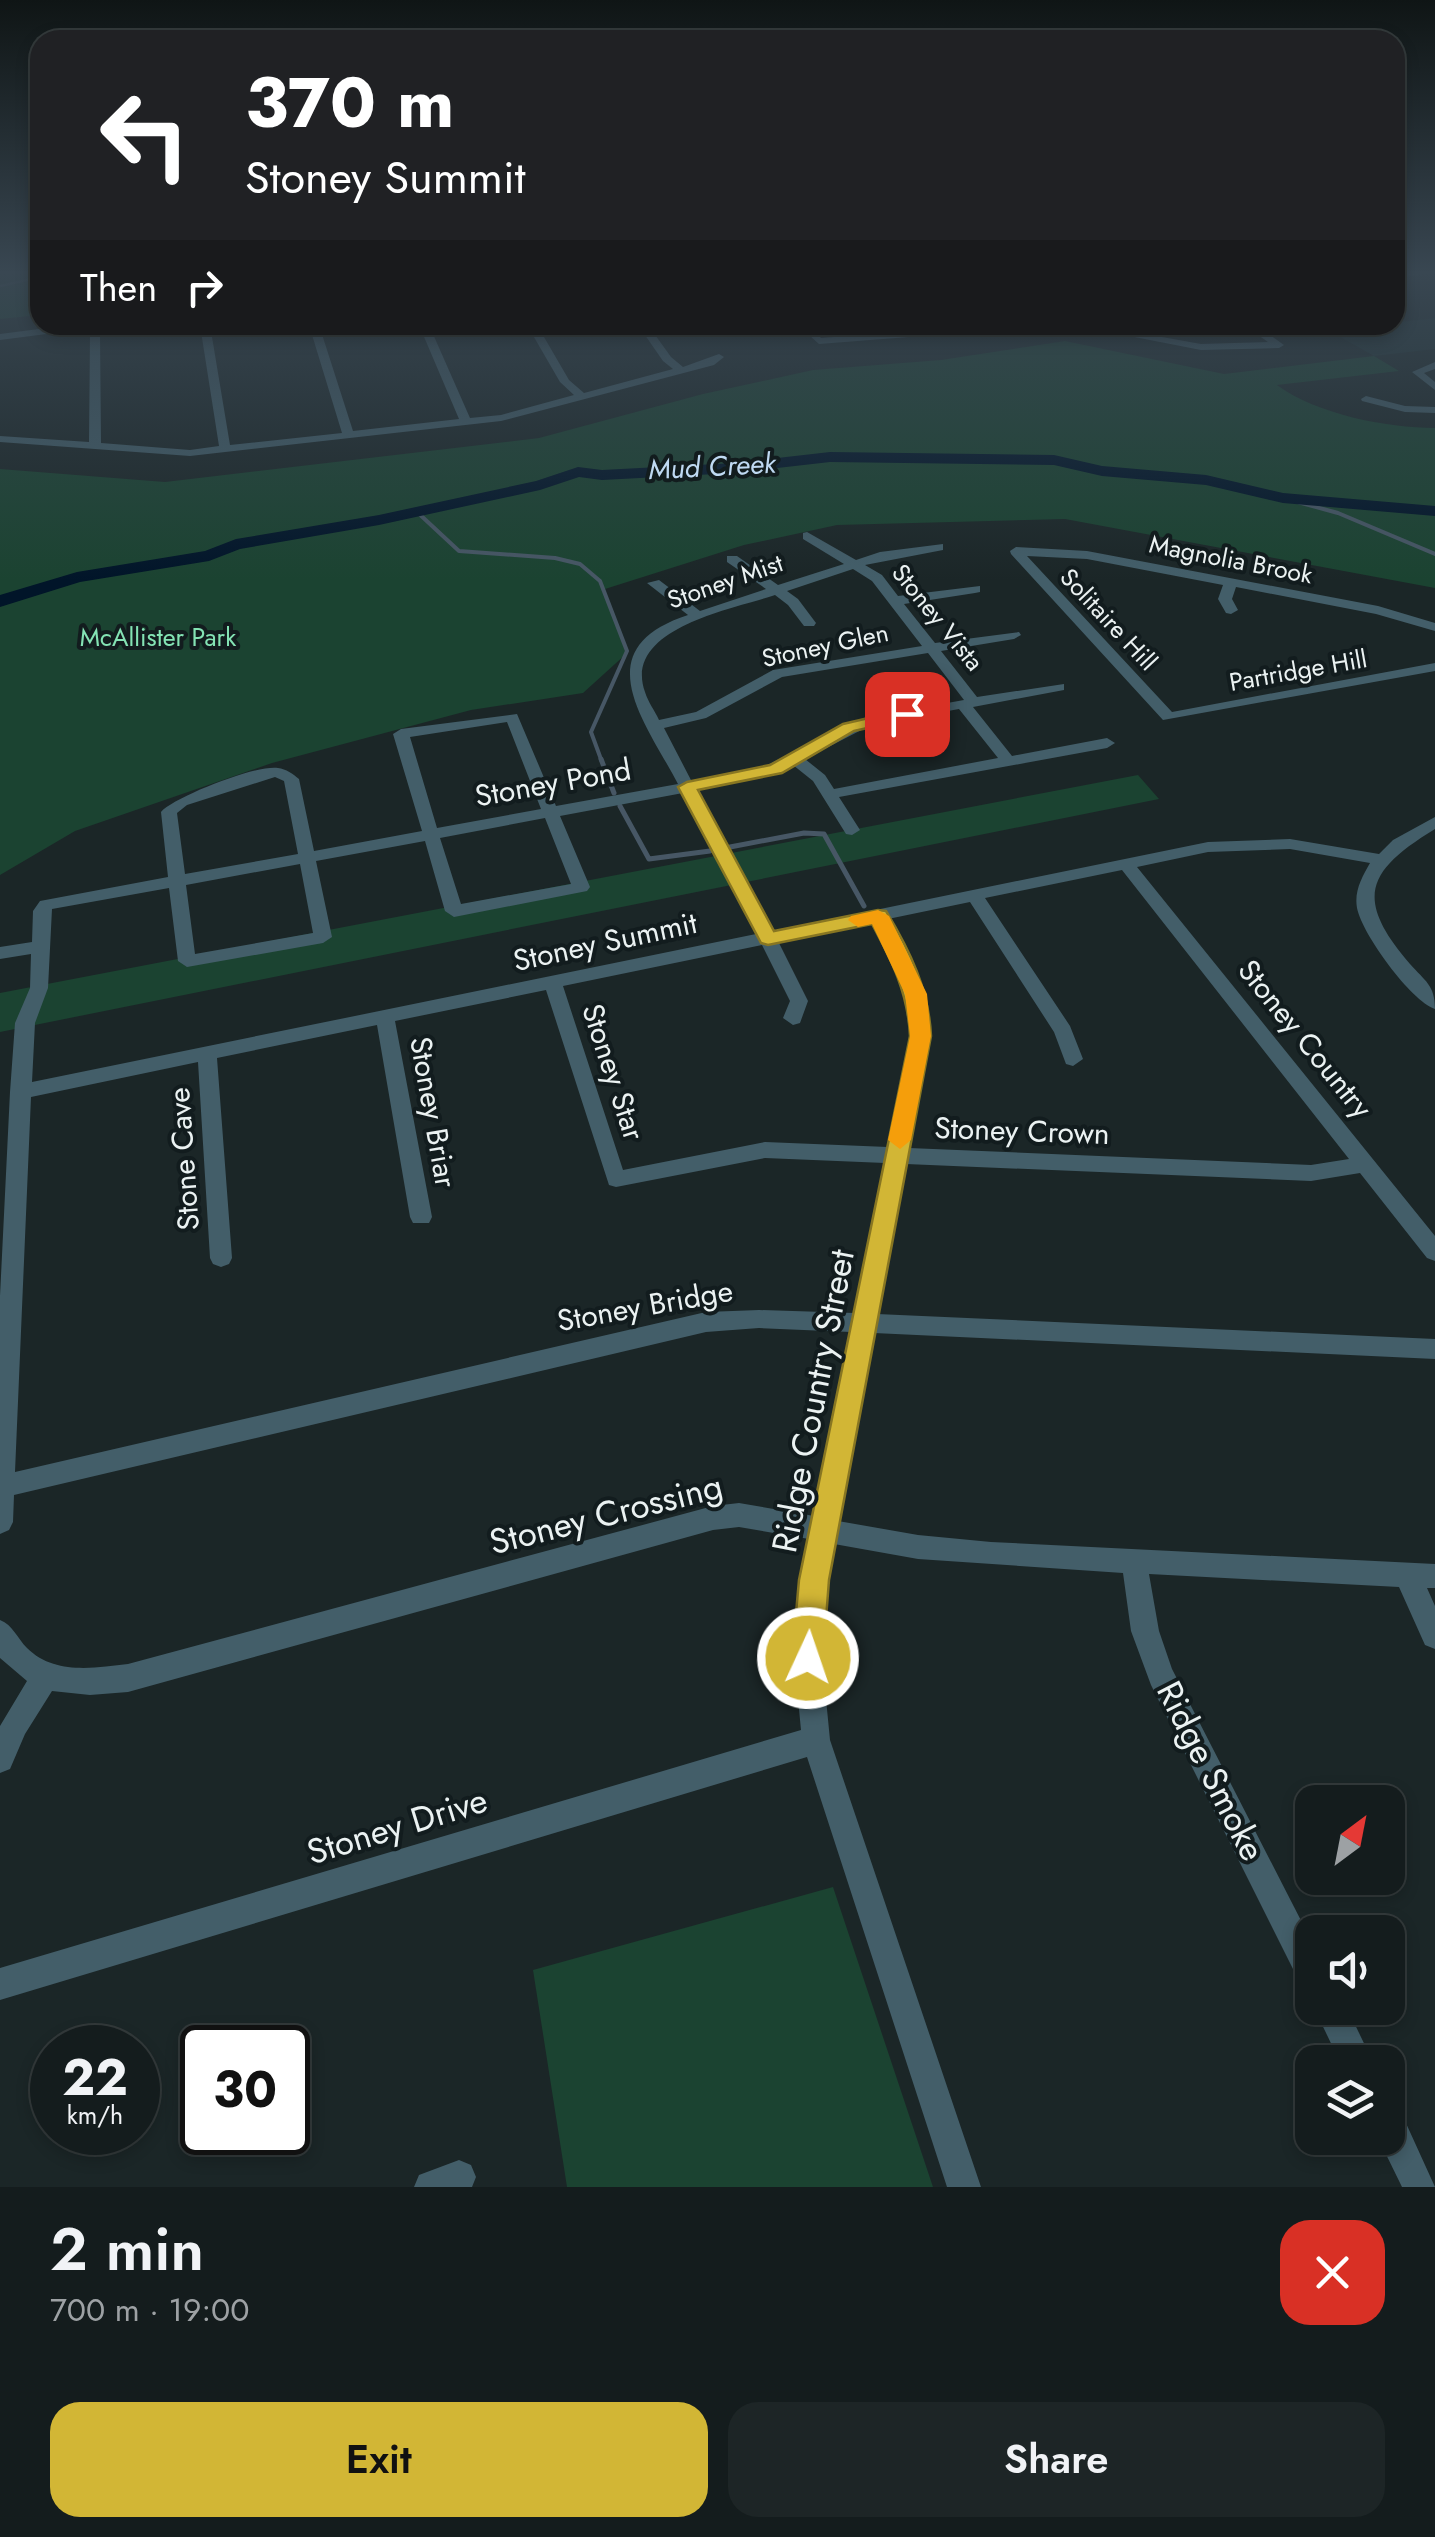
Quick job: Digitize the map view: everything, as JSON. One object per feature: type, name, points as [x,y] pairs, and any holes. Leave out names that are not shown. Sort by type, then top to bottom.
[{"type":"street","points":[[95,375],[95,447]]},
{"type":"street","points":[[213,375],[224,449]]},
{"type":"street","points":[[329,375],[348,435]]},
{"type":"street","points":[[446,375],[466,422]]},
{"type":"street","points":[[562,375],[582,397]]},
{"type":"street","points":[[0,439],[174,453],[224,449],[512,416],[666,375]]},
{"type":"street","points":[[1366,399],[1406,409],[1435,410]]},
{"type":"street","name":"Stoney Vista","points":[[807,536],[877,578],[931,648],[1008,761]]},
{"type":"street","name":"Stoney Mist","points":[[792,1018],[799,1001],[637,692],[637,665],[656,633],[698,616],[854,565],[938,547]]},
{"type":"street","name":"Magnolia Brook","points":[[1016,551],[1087,555],[1378,610],[1435,627]]},
{"type":"street","name":"Solitaire Hill","points":[[1016,551],[1168,716]]},
{"type":"street","points":[[732,559],[800,609],[809,623]]},
{"type":"street","points":[[1230,582],[1225,599],[1231,610]]},
{"type":"street","points":[[654,583],[698,616]]},
{"type":"street","points":[[895,601],[975,589]]},
{"type":"street","name":"Stoney Glen","points":[[654,726],[700,715],[766,677],[1014,634]]},
{"type":"street","name":"Partridge Hill","points":[[1168,716],[1435,667]]},
{"type":"street","name":"Stoney Pond","points":[[41,946],[42,911],[46,906],[305,855],[754,775],[796,760],[858,724],[1059,688]]},
{"type":"street","points":[[512,717],[551,812],[581,887],[454,912],[401,734],[512,717]]},
{"type":"street","points":[[832,794],[1108,743]]},
{"type":"street","points":[[796,760],[832,794],[852,830]]},
{"type":"street","points":[[278,772],[291,779],[305,855],[323,937],[187,961],[169,812],[172,807],[278,772]]},
{"type":"street","points":[[1435,822],[1379,859],[1365,898],[1369,925],[1435,1002]]},
{"type":"street","name":"Stoney Summit","points":[[20,1092],[1242,844],[1320,846],[1379,859]]},
{"type":"street","name":"Stoney Country","points":[[1127,865],[1435,1252]]},
{"type":"street","points":[[975,896],[1063,1031],[1073,1058]]},
{"type":"street","name":"Ridge Country Street","points":[[878,916],[910,976],[920,1014],[920,1036],[824,1528],[812,1598],[808,1658],[816,1740],[964,2187]]},
{"type":"street","points":[[0,953],[41,946],[39,988],[25,1021],[0,1522]]},
{"type":"street","name":"Stoney Star","points":[[553,983],[616,1179]]},
{"type":"street","name":"Stoney Briar","points":[[385,1017],[422,1217]]},
{"type":"street","name":"Stone Cave","points":[[207,1055],[221,1258]]},
{"type":"street","name":"Stoney Crown","points":[[616,1179],[765,1150],[1310,1173],[1367,1164]]},
{"type":"street","name":"Stoney Bridge","points":[[2,1486],[706,1322],[759,1319],[1435,1349]]},
{"type":"street","name":"Stoney Crossing","points":[[44,1678],[88,1684],[128,1678],[713,1518],[769,1517],[918,1547],[1435,1576]]},
{"type":"street","name":"Ridge Smoke","points":[[1134,1560],[1145,1631],[1161,1675],[1295,1940]]},
{"type":"street","points":[[1406,1574],[1435,1636]]},
{"type":"street","points":[[0,1632],[21,1662],[44,1678],[14,1724],[0,1759]]},
{"type":"street","name":"Stoney Drive","points":[[0,1984],[816,1740]]},
{"type":"street","points":[[1404,2155],[1420,2187]]},
{"type":"green space","name":"McAllister Park","points":[[790,375],[1364,375],[1277,385],[1311,404],[1353,417],[1435,428],[1435,588],[1065,519],[837,525],[744,545],[605,589],[626,654],[583,693],[471,710],[272,763],[75,831],[0,875],[0,469],[165,482],[539,438]]},
{"type":"green space","points":[[1138,775],[1159,799],[0,1032],[0,993]]},
{"type":"green space","points":[[833,1887],[933,2187],[567,2187],[533,1970]]},
{"type":"waterway","name":"Mud Creek","points":[[0,601],[77,577],[209,556],[236,544],[379,520],[540,485],[578,472],[602,475],[735,468],[830,457],[1054,460],[1102,471],[1206,480],[1283,498],[1435,511]]},
{"type":"waterway","points":[[1283,498],[1338,513],[1435,554]]},
{"type":"waterway","points":[[416,511],[459,551],[555,558],[580,564],[600,581],[627,651],[591,732],[602,762]]},
{"type":"waterway","points":[[601,759],[614,793]]},
{"type":"waterway","points":[[620,806],[649,859],[710,851]]},
{"type":"waterway","points":[[730,847],[804,833],[824,834],[864,906]]},
{"type":"slow traffic","points":[[858,920],[878,916],[902,957],[920,1014],[920,1036],[900,1140]]},
{"type":"route","points":[[808,1658],[814,1580],[920,1036],[920,1014],[902,957],[878,916],[768,939],[687,787],[776,769],[849,727],[907,714]]}]
